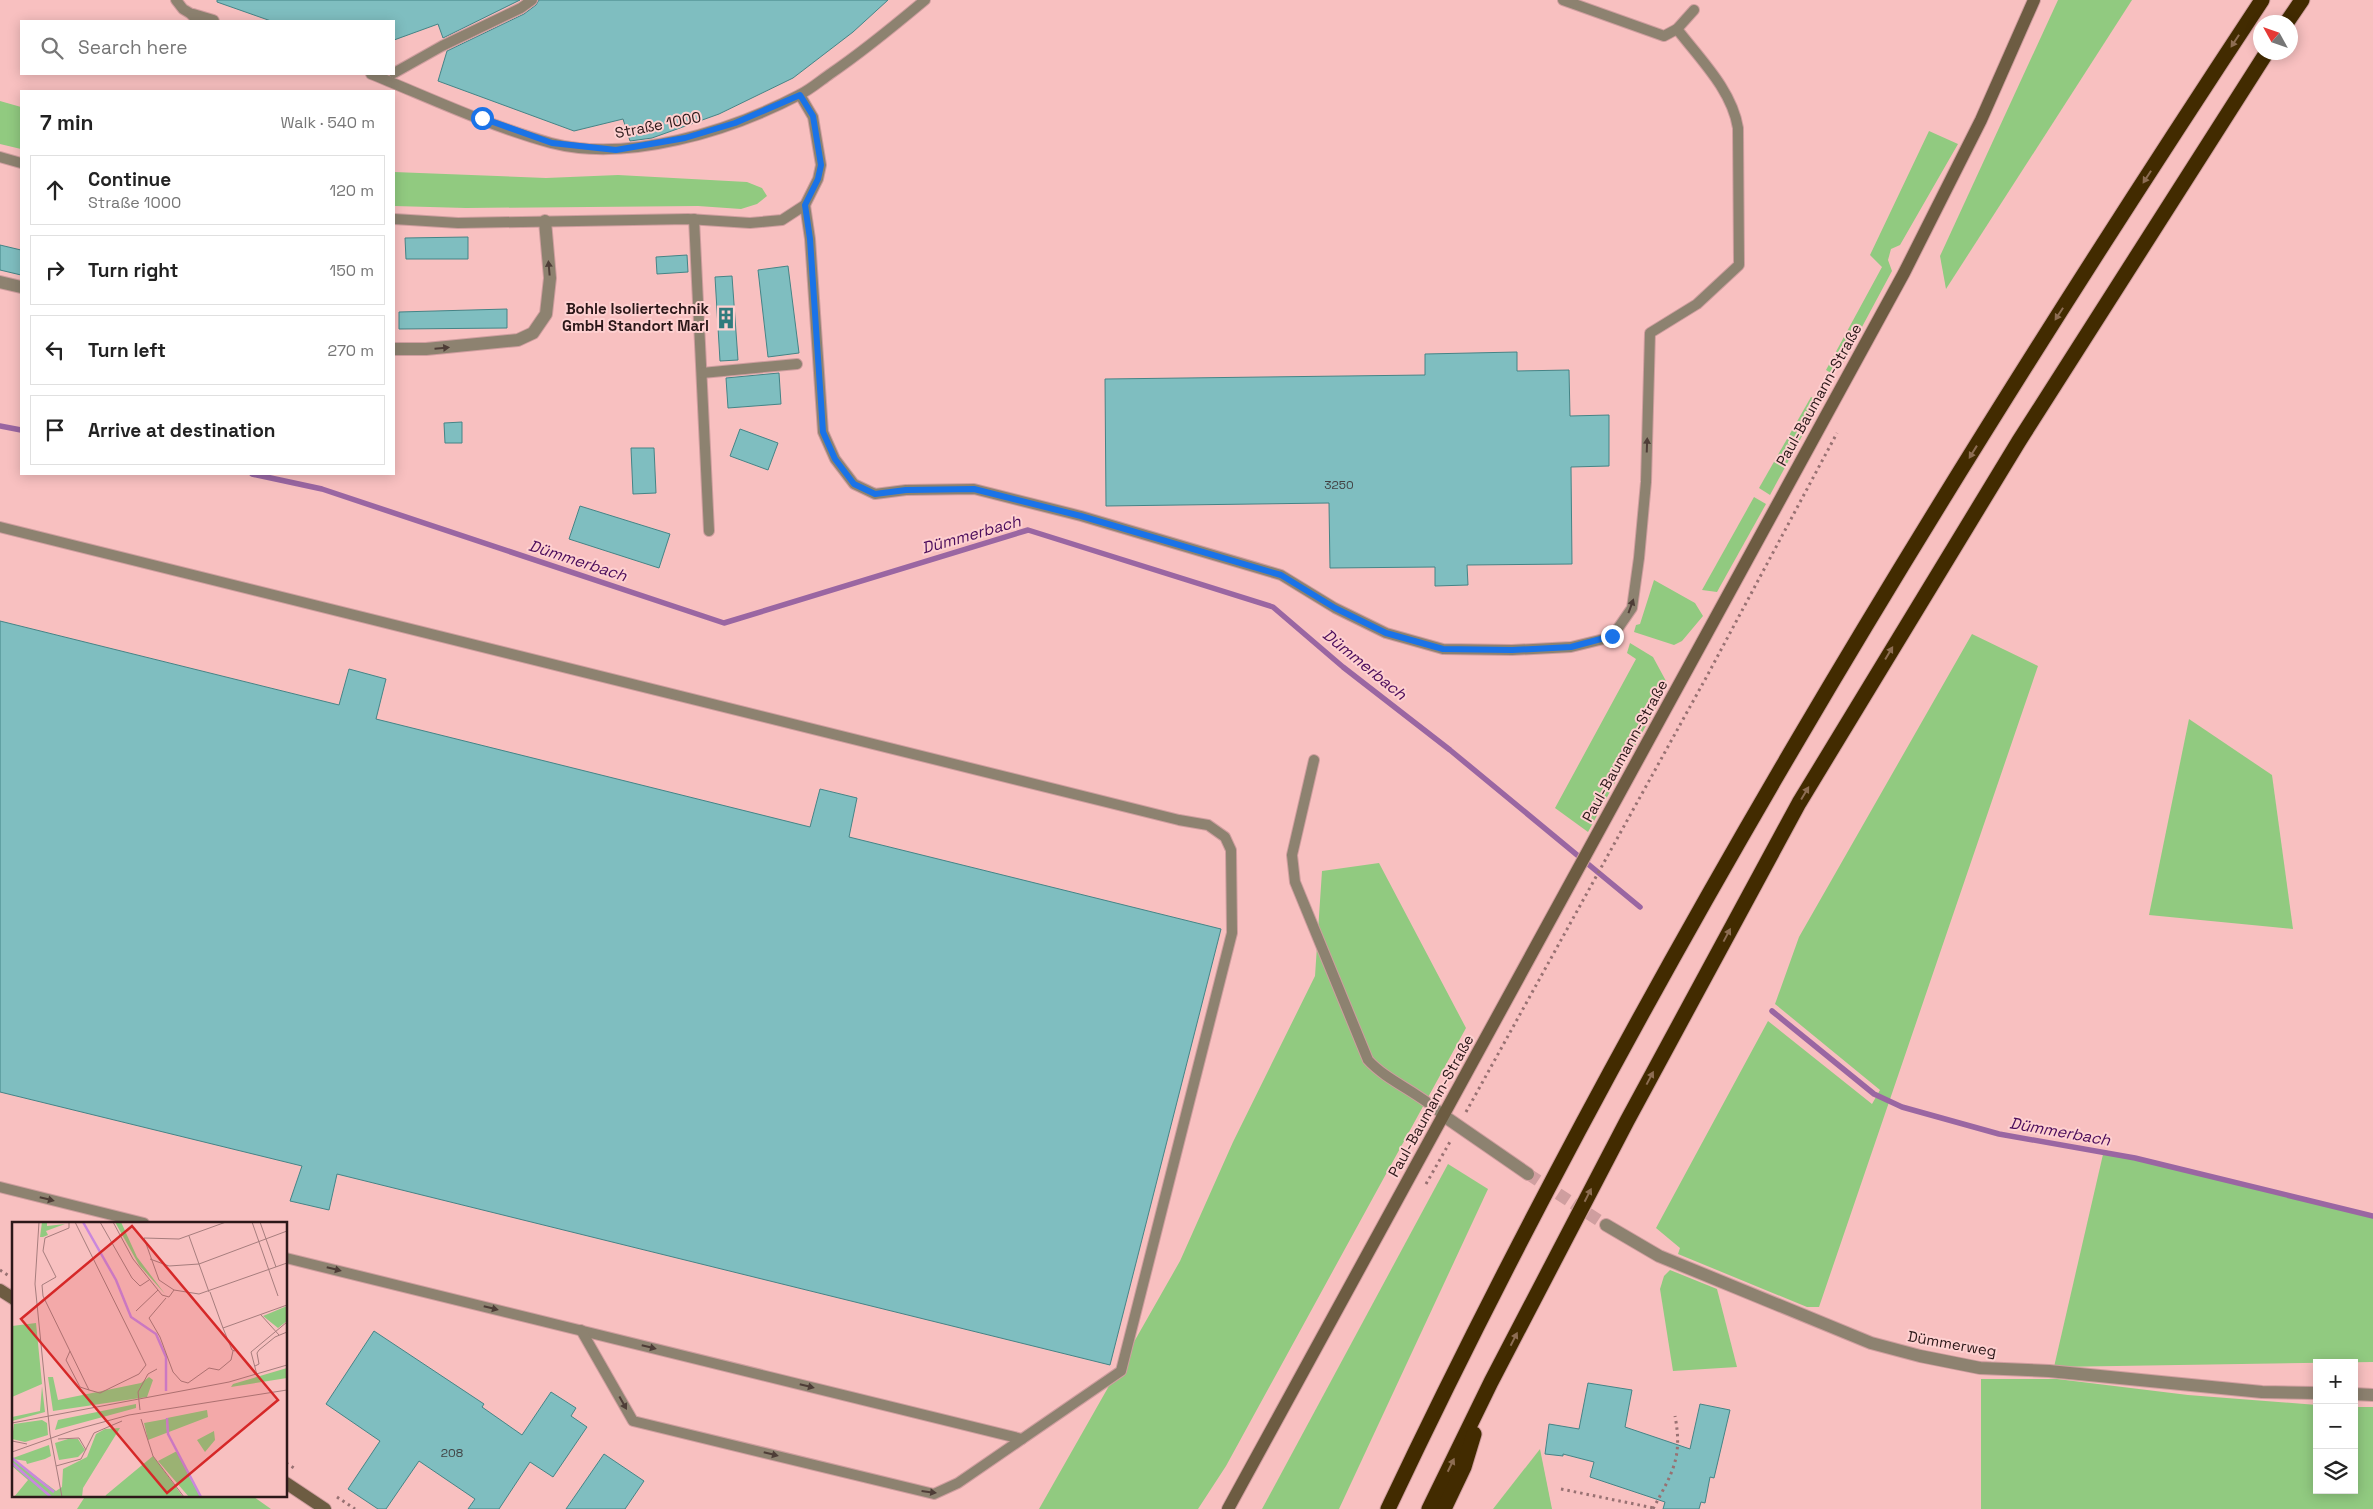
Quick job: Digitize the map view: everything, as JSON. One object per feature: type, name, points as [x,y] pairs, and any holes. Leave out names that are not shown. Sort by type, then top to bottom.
[{"type":"highway","points":[[1388,1509],[1495,1292],[1570,1148],[1688,931],[1769,790],[1906,561],[2042,340],[2262,0]]},
{"type":"highway","points":[[2292,15],[2302,0]]},
{"type":"highway","points":[[1429,1509],[1491,1382],[1627,1121],[1799,803],[2018,441],[2262,60]]},
{"type":"highway","points":[[1444,1509],[1464,1467],[1491,1382]]},
{"type":"main road","name":"Paul-Baumann-Straße","points":[[1228,1509],[1924,235],[1981,120],[2034,0]]},
{"type":"main road","points":[[0,1290],[12,1299]]},
{"type":"main road","points":[[288,1484],[325,1509]]},
{"type":"street","points":[[193,15],[210,20]]},
{"type":"street","points":[[395,349],[426,349],[518,340],[533,333],[546,314],[550,278],[545,221]]},
{"type":"street","points":[[0,282],[20,287]]},
{"type":"street","points":[[1444,1116],[1528,1174]]},
{"type":"street","name":"Dümmerweg","points":[[1606,1225],[1659,1256],[1871,1343],[1920,1356],[1980,1368],[2049,1371],[2262,1392],[2313,1393]]},
{"type":"street","points":[[2358,1394],[2373,1394]]},
{"type":"lane","points":[[176,0],[193,15]]},
{"type":"lane","points":[[395,72],[442,46],[521,8],[532,0]]},
{"type":"lane","name":"Straße 1000","points":[[390,75],[482,118],[552,143],[616,150],[702,133],[735,123],[800,95],[872,46],[926,0]]},
{"type":"lane","points":[[1563,0],[1664,36],[1677,29],[1694,10]]},
{"type":"lane","points":[[805,205],[810,239],[823,432],[835,459],[854,484],[875,494],[906,490],[974,489],[1081,516],[1281,575],[1335,608],[1386,633],[1443,649],[1512,650],[1571,647],[1612,636],[1632,608],[1646,482],[1650,333],[1696,304],[1739,265],[1738,128],[1735,110],[1715,78],[1677,29]]},
{"type":"lane","points":[[395,219],[458,222],[694,219],[750,223],[782,220],[805,205],[818,179],[821,165],[813,116],[800,95]]},
{"type":"lane","points":[[0,157],[20,162]]},
{"type":"lane","points":[[694,219],[710,532]]},
{"type":"lane","points":[[702,373],[797,364]]},
{"type":"lane","points":[[0,527],[894,750],[1179,820],[1208,825],[1225,837],[1231,850],[1232,933],[1121,1371],[958,1483],[934,1494],[633,1421],[582,1330]]},
{"type":"lane","points":[[1314,760],[1292,855],[1295,882],[1368,1060],[1375,1068],[1429,1102],[1444,1116]]},
{"type":"lane","points":[[0,1187],[140,1222]]},
{"type":"lane","points":[[288,1258],[1022,1439]]},
{"type":"path","points":[[1592,881],[1602,864]]},
{"type":"path","points":[[1562,1489],[1653,1508],[1676,1464],[1678,1432],[1675,1416]]},
{"type":"green space","points":[[2058,0],[2132,0],[1946,289],[1940,256]]},
{"type":"green space","points":[[0,101],[20,107],[20,149],[0,144]]},
{"type":"green space","points":[[1929,131],[1958,144],[1900,245],[1891,249],[1888,260],[1892,271],[1841,366],[1831,373],[1826,370],[1882,267],[1870,255]]},
{"type":"green space","points":[[395,172],[546,178],[618,175],[747,182],[762,188],[767,196],[757,204],[741,209],[698,206],[466,208],[395,206]]},
{"type":"green space","points":[[1811,397],[1820,403],[1770,495],[1759,488]]},
{"type":"green space","points":[[1754,497],[1766,504],[1717,592],[1702,590]]},
{"type":"green space","points":[[1654,580],[1695,603],[1703,616],[1682,641],[1674,645],[1634,632],[1636,625],[1640,624]]},
{"type":"green space","points":[[1972,634],[2038,666],[1819,1307],[1807,1307],[1678,1254],[1680,1248],[1656,1228],[1768,1021],[1872,1104],[1880,1090],[1775,1004],[1799,937]]},
{"type":"green space","points":[[1630,643],[1653,657],[1666,681],[1660,700],[1588,832],[1555,808],[1636,659],[1627,653]]},
{"type":"green space","points":[[2189,719],[2272,775],[2293,929],[2149,915]]},
{"type":"green space","points":[[1379,863],[1466,1028],[1226,1466],[1198,1509],[1039,1509],[1180,1261],[1233,1142],[1315,976],[1322,871]]},
{"type":"green space","points":[[2104,1150],[2373,1218],[2373,1362],[2358,1362],[2358,1359],[2313,1359],[2313,1363],[2054,1367]]},
{"type":"green space","points":[[1448,1164],[1488,1189],[1339,1509],[1262,1509]]},
{"type":"green space","points":[[1670,1270],[1717,1289],[1737,1367],[1673,1371],[1660,1289],[1664,1276]]},
{"type":"green space","points":[[1981,1379],[2057,1379],[2188,1395],[2313,1405],[2313,1494],[2358,1494],[2358,1407],[2373,1407],[2373,1509],[1981,1509]]},
{"type":"green space","points":[[1540,1449],[1552,1509],[1493,1509]]},
{"type":"green space","points":[[85,1496],[252,1496],[271,1509],[77,1509]]},
{"type":"building","points":[[217,0],[520,0],[443,38],[438,24],[395,40],[395,20],[268,20],[217,2]]},
{"type":"building","points":[[539,0],[888,0],[853,32],[793,78],[719,114],[652,138],[630,141],[623,119],[574,131],[438,81],[447,51],[524,14],[536,5]]},
{"type":"building","points":[[468,237],[468,259],[406,259],[405,238]]},
{"type":"building","points":[[0,245],[20,250],[20,275],[0,270]]},
{"type":"building","points":[[687,255],[688,272],[657,274],[656,257]]},
{"type":"building","points":[[788,266],[799,353],[768,357],[758,270]]},
{"type":"building","name":"Bohle Isoliertechnik GmbH Standort Marl","points":[[732,276],[738,360],[720,361],[715,277]]},
{"type":"building","points":[[507,309],[507,328],[399,329],[399,312]]},
{"type":"building","points":[[1517,352],[1517,371],[1569,370],[1570,416],[1609,415],[1609,466],[1571,467],[1572,564],[1467,565],[1468,585],[1435,586],[1435,567],[1330,568],[1329,503],[1106,506],[1105,379],[1425,375],[1425,354]]},
{"type":"building","points":[[779,373],[781,404],[728,408],[726,378]]},
{"type":"building","points":[[462,422],[462,443],[445,443],[444,423]]},
{"type":"building","points":[[740,429],[778,443],[768,470],[730,456]]},
{"type":"building","points":[[631,448],[654,448],[656,493],[633,494]]},
{"type":"building","points":[[580,506],[670,534],[659,568],[569,539]]},
{"type":"building","points":[[0,621],[339,705],[349,669],[386,679],[376,719],[810,827],[820,789],[857,798],[849,837],[1221,929],[1110,1365],[337,1174],[329,1210],[290,1201],[302,1166],[0,1092]]},
{"type":"building","points":[[374,1331],[484,1404],[482,1407],[522,1435],[551,1392],[576,1408],[571,1416],[587,1427],[553,1477],[530,1462],[499,1509],[468,1509],[475,1499],[419,1461],[386,1509],[378,1509],[348,1489],[380,1441],[326,1404]]},
{"type":"building","points":[[1588,1383],[1632,1390],[1625,1427],[1690,1449],[1700,1404],[1730,1410],[1714,1478],[1710,1477],[1705,1503],[1701,1502],[1699,1509],[1663,1509],[1665,1502],[1590,1477],[1594,1462],[1563,1454],[1563,1456],[1545,1454],[1549,1424],[1579,1429]]},
{"type":"building","points":[[604,1454],[644,1481],[625,1509],[566,1509]]},
{"type":"waterway","name":"Dümmerbach","points":[[0,426],[20,430]]},
{"type":"waterway","name":"Dümmerbach","points":[[257,475],[322,489],[724,623],[1028,530],[1273,607],[1343,667],[1450,750],[1640,907]]},
{"type":"waterway","name":"Dümmerbach","points":[[1772,1011],[1874,1094],[1902,1107],[1999,1134],[2135,1158],[2373,1216]]},
{"type":"tunnel","points":[[1528,1174],[1606,1225]]},
{"type":"place","name":"Bohle Isoliertechnik GmbH Standort Marl","points":[[726,318]]},
{"type":"route","points":[[482,118],[552,143],[616,150],[685,138],[735,123],[800,95],[813,116],[821,165],[818,179],[805,205],[810,239],[823,432],[835,459],[854,484],[875,494],[906,490],[974,489],[1030,502],[1281,575],[1335,608],[1386,633],[1443,649],[1512,650],[1571,647],[1612,636]]}]
